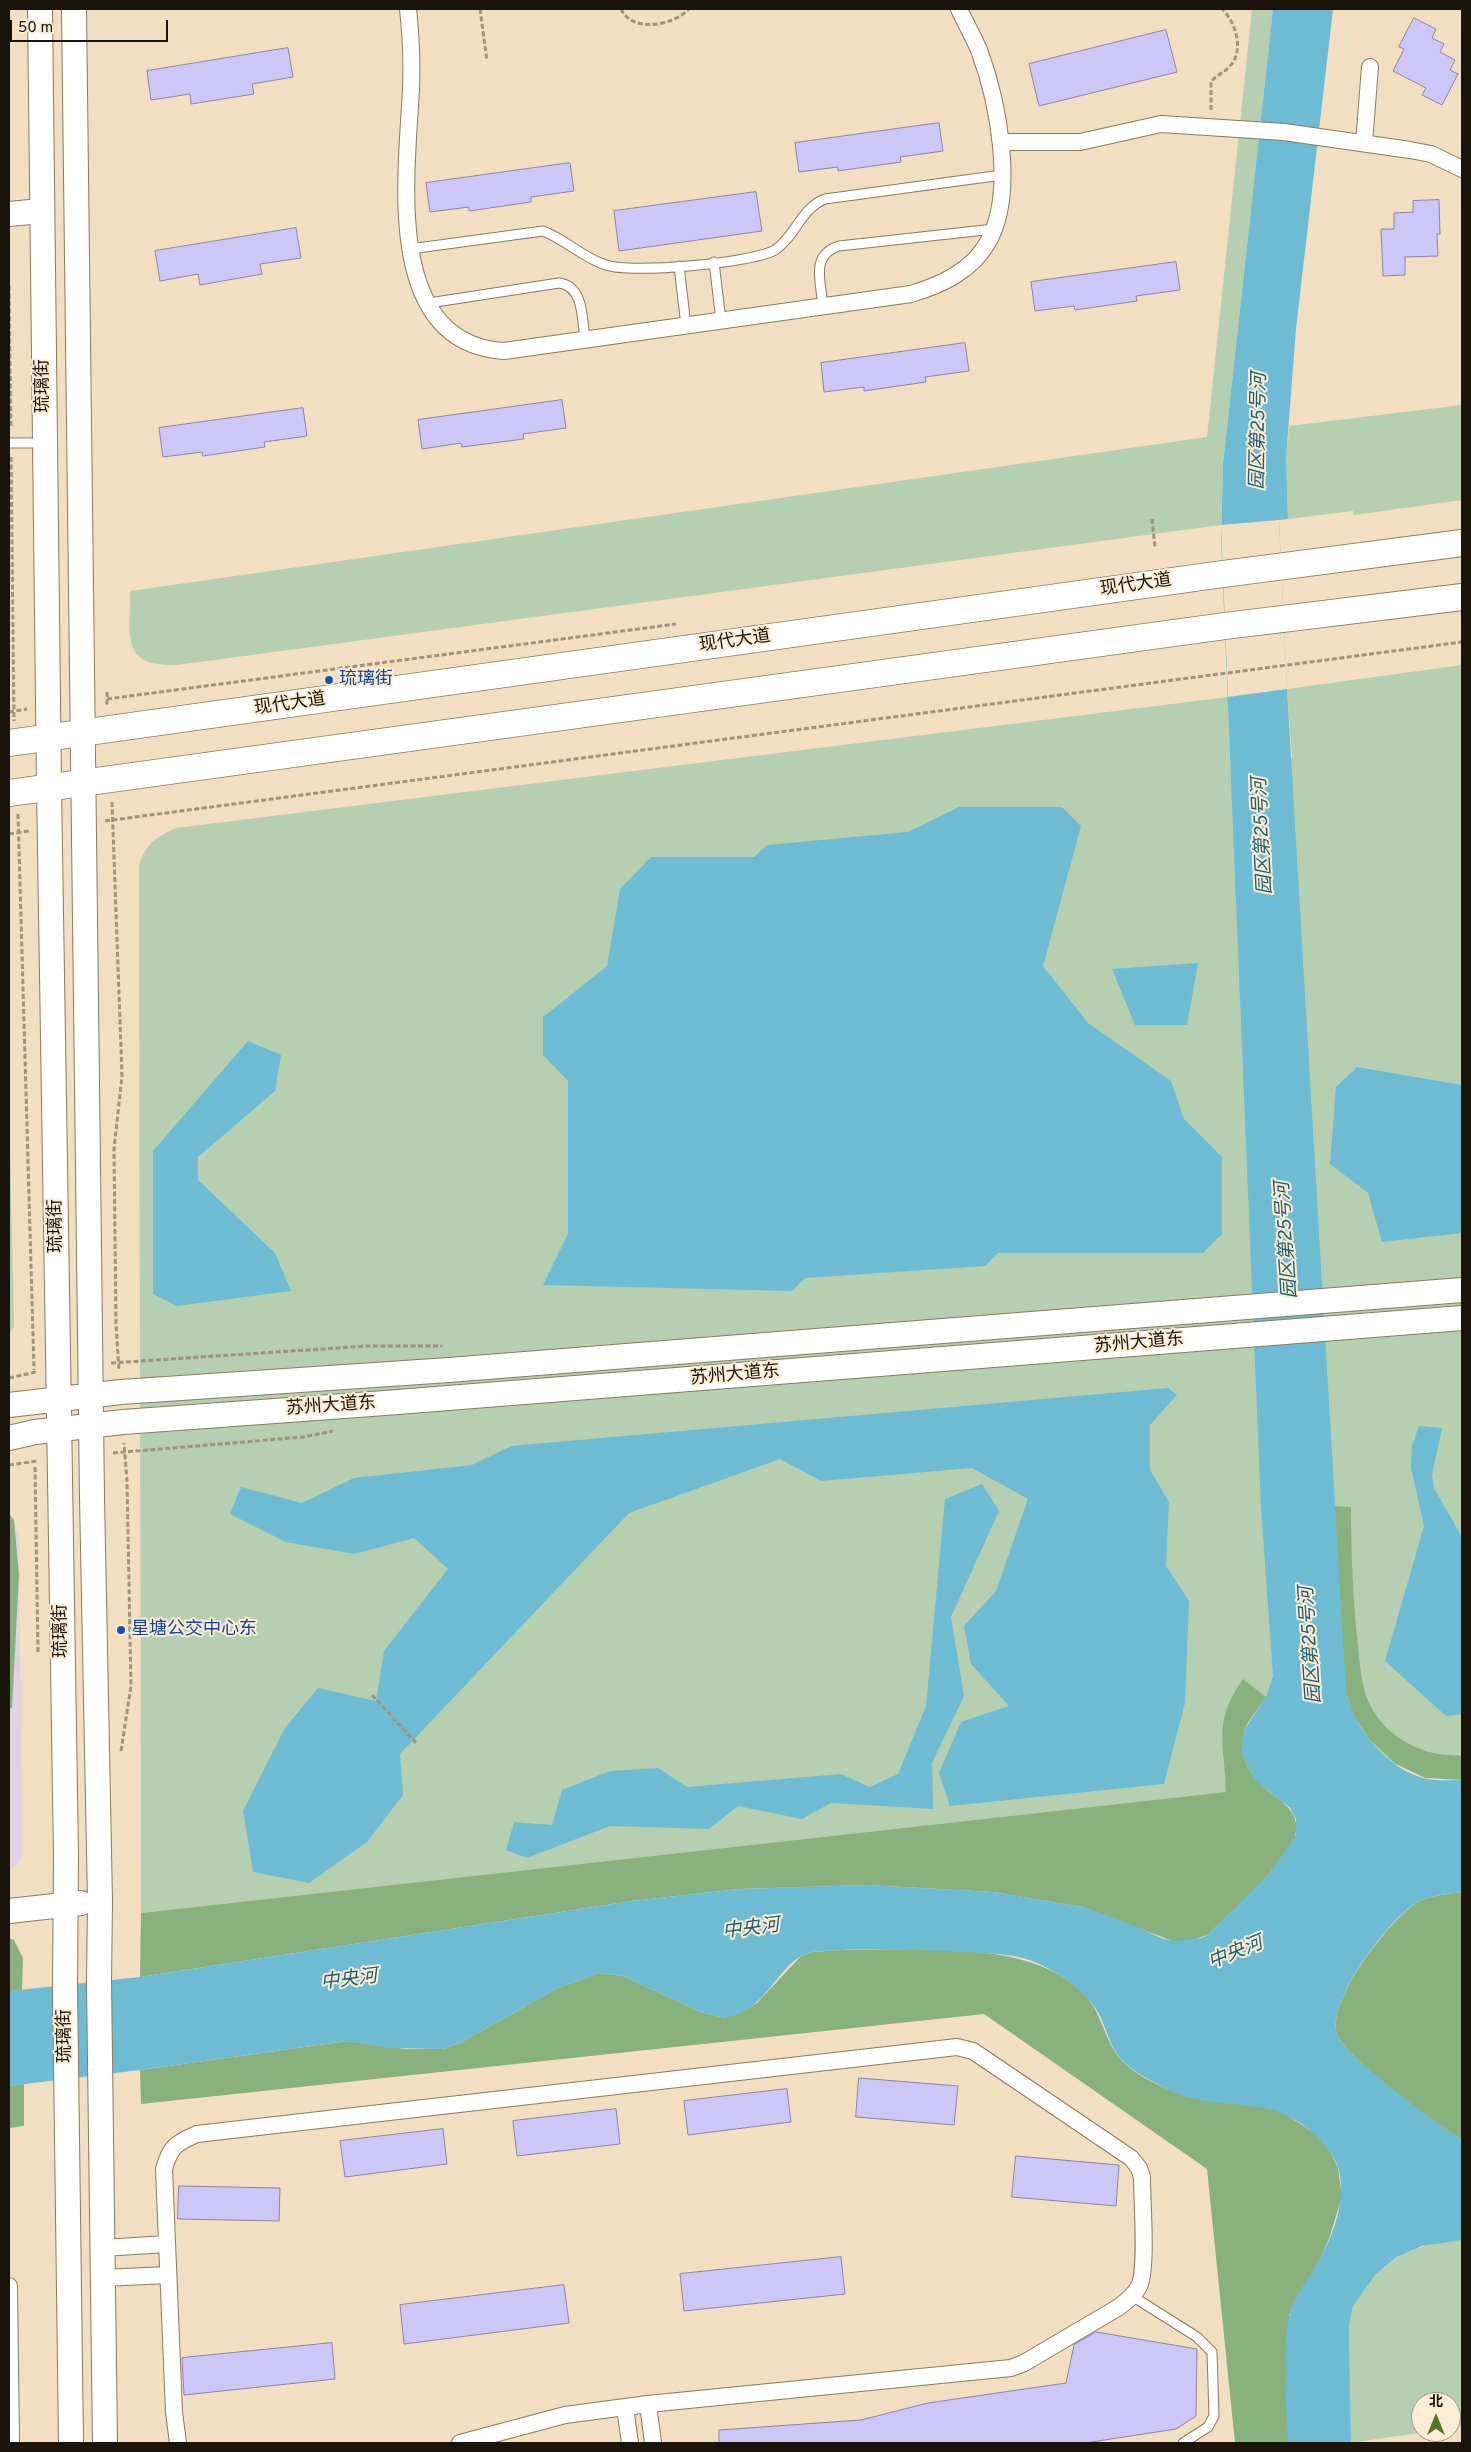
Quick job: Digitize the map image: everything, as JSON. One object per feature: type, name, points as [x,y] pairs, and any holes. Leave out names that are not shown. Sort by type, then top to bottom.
[{"type":"main road","name":"琉璃街","points":[[40,9],[41,211],[46,443],[58,1399],[46,1431],[66,1904],[65,1985],[71,2443]]},
{"type":"main road","name":"琉璃街","points":[[74,9],[90,1396],[100,1901],[98,1982],[101,2075],[105,2443]]},
{"type":"main road","points":[[9,214],[41,211]]},
{"type":"main road","name":"现代大道","points":[[12,743],[1281,566],[1462,543]]},
{"type":"main road","points":[[13,793],[1225,626],[1462,596]]},
{"type":"main road","name":"苏州大道东","points":[[9,1405],[121,1392],[439,1370],[1462,1290]]},
{"type":"main road","name":"苏州大道东","points":[[9,1438],[46,1431],[123,1422],[395,1403],[1462,1318]]},
{"type":"main road","points":[[9,1911],[100,1901]]},
{"type":"street","points":[[408,9],[411,34],[411,78],[405,202],[410,249],[417,278],[439,320],[453,335],[467,344],[485,350],[504,351],[911,294],[934,287],[954,276],[971,263],[988,244],[999,214],[1002,175],[1001,142],[996,113],[979,50],[959,9]]},
{"type":"street","points":[[1364,143],[1370,67]]},
{"type":"street","points":[[1001,142],[1086,141],[1140,127],[1161,124],[1284,132],[1334,138],[1431,154],[1461,164]]},
{"type":"street","points":[[178,2443],[174,2412],[164,2169],[169,2151],[181,2140],[197,2134],[957,2047],[973,2051],[1131,2158],[1139,2168],[1142,2177],[1142,2269],[1140,2284],[1132,2296],[1119,2308],[1024,2363],[1012,2368],[648,2404],[565,2415],[460,2443]]},
{"type":"street","points":[[102,2248],[167,2244]]},
{"type":"street","points":[[103,2278],[168,2275]]},
{"type":"street","points":[[9,2286],[11,2443]]},
{"type":"street","points":[[648,2404],[653,2443]]},
{"type":"street","points":[[625,2407],[630,2443]]},
{"type":"lane","points":[[410,249],[543,231],[554,235],[604,265],[615,268],[654,269],[714,262],[759,256],[777,248],[809,210],[816,203],[825,199],[1002,175]]},
{"type":"lane","points":[[823,306],[819,265],[822,257],[829,249],[839,246],[994,228]]},
{"type":"lane","points":[[714,262],[721,321]]},
{"type":"lane","points":[[679,266],[686,326]]},
{"type":"lane","points":[[429,303],[559,283],[568,284],[575,290],[580,301],[586,340]]},
{"type":"lane","points":[[10,443],[46,443]]},
{"type":"lane","points":[[1132,2296],[1197,2337],[1212,2352],[1214,2416],[1208,2427],[1183,2443]]},
{"type":"path","points":[[480,9],[488,61]]},
{"type":"path","points":[[622,9],[633,21],[658,24],[671,22],[689,9]]},
{"type":"path","points":[[1211,113],[1211,82],[1234,62],[1236,52],[1236,31],[1222,9]]},
{"type":"path","points":[[9,286],[14,711],[12,743]]},
{"type":"path","points":[[1152,520],[1155,547]]},
{"type":"path","points":[[82,702],[677,624]]},
{"type":"path","points":[[84,823],[1286,667],[1462,642]]},
{"type":"path","points":[[106,690],[109,730]]},
{"type":"path","points":[[9,712],[49,706]]},
{"type":"path","points":[[111,779],[122,1076],[114,1149],[116,1324],[121,1392]]},
{"type":"path","points":[[13,793],[19,832],[34,1401]]},
{"type":"path","points":[[9,834],[50,828]]},
{"type":"path","points":[[120,1755],[131,1686],[127,1481],[123,1422]]},
{"type":"path","points":[[38,1660],[46,1431]]},
{"type":"path","points":[[372,1695],[417,1744]]},
{"type":"shaded area","points":[[9,1512],[19,1534],[22,1844],[21,1860],[9,1872]]},
{"type":"green space","points":[[1252,9],[1273,9],[1223,464],[1221,525],[177,665],[158,664],[145,660],[137,654],[132,645],[130,634],[130,591],[1207,437]]},
{"type":"green space","points":[[1462,405],[1462,500],[1354,515],[1353,511],[1288,519],[1286,458],[1289,426]]},
{"type":"green space","points":[[1462,665],[1462,1754],[1227,1792],[141,1913],[139,865],[145,851],[153,842],[176,828],[1228,697],[1230,766],[1292,758],[1287,689]]},
{"type":"green space","points":[[9,1098],[14,1326],[9,1336]]},
{"type":"green space","points":[[1334,1506],[1351,1507],[1356,1628],[1361,1676],[1370,1705],[1386,1728],[1409,1744],[1435,1753],[1462,1755],[1462,1780],[1425,1778],[1396,1764],[1370,1740],[1353,1714],[1346,1692],[1343,1661]]},
{"type":"green space","points":[[9,1514],[14,1520],[19,1575],[12,1709],[9,1707]]},
{"type":"green space","points":[[1243,1679],[1266,1697],[1250,1719],[1244,1733],[1244,1754],[1249,1770],[1259,1782],[1291,1811],[1296,1822],[1295,1837],[1281,1860],[1243,1901],[1209,1934],[1191,1941],[1173,1941],[1082,1907],[993,1892],[867,1885],[739,1889],[632,1901],[140,1977],[141,1913],[1226,1792],[1222,1734],[1227,1708],[1233,1694]]},
{"type":"green space","points":[[1462,1892],[1462,2140],[1433,2121],[1359,2061],[1338,2036],[1336,2022],[1340,2004],[1362,1963],[1392,1925],[1418,1902],[1434,1896]]},
{"type":"green space","points":[[9,1938],[14,1940],[23,1958],[22,1990],[9,1991]]},
{"type":"green space","points":[[936,1949],[970,1951],[1003,1955],[1034,1964],[1062,1976],[1084,1994],[1093,2006],[1118,2056],[1145,2078],[1155,2084],[1187,2096],[1271,2108],[1284,2113],[1314,2133],[1330,2151],[1338,2168],[1342,2196],[1330,2236],[1319,2262],[1298,2295],[1289,2315],[1288,2443],[1235,2443],[1207,2169],[984,2014],[141,2104],[140,2070],[347,2041],[405,2049],[443,2049],[462,2042],[556,1989],[599,1973],[623,1976],[701,2012],[725,2018],[757,2003],[801,1956],[811,1952]]},
{"type":"green space","points":[[24,2084],[24,2126],[9,2128],[9,2086]]},
{"type":"green space","points":[[1462,2240],[1462,2426],[1461,2392],[1411,2392],[1411,2434],[1351,2443],[1349,2326],[1353,2306],[1376,2274],[1401,2255],[1432,2243]]},
{"type":"water","points":[[1273,9],[1333,9],[1296,329],[1286,458],[1288,519],[1279,520],[1287,689],[1346,1692],[1350,1706],[1365,1734],[1387,1758],[1399,1767],[1427,1779],[1462,1780],[1462,1892],[1434,1896],[1418,1902],[1392,1925],[1376,1943],[1349,1984],[1340,2004],[1336,2022],[1338,2036],[1345,2047],[1375,2075],[1462,2140],[1462,2240],[1422,2246],[1397,2257],[1376,2274],[1353,2306],[1349,2326],[1351,2443],[1288,2443],[1285,2348],[1289,2317],[1298,2294],[1312,2273],[1331,2236],[1341,2197],[1339,2170],[1330,2152],[1317,2137],[1300,2123],[1282,2113],[1264,2108],[1188,2097],[1169,2090],[1130,2068],[1120,2058],[1111,2044],[1096,2008],[1081,1991],[1052,1970],[1024,1958],[997,1954],[924,1950],[867,1949],[811,1952],[799,1957],[790,1965],[753,2005],[741,2013],[725,2018],[701,2012],[623,1976],[599,1973],[556,1989],[462,2042],[443,2049],[390,2048],[347,2041],[9,2086],[9,1991],[140,1977],[632,1901],[739,1889],[867,1885],[993,1892],[1082,1907],[1130,1924],[1164,1939],[1177,1941],[1201,1938],[1209,1934],[1271,1872],[1296,1835],[1296,1819],[1290,1808],[1254,1779],[1241,1752],[1244,1731],[1266,1697],[1273,1676],[1261,1508],[1221,538],[1223,464]]},
{"type":"water","points":[[959,807],[1062,807],[1081,826],[1043,966],[1088,1023],[1171,1081],[1184,1119],[1222,1157],[1222,1234],[1203,1253],[998,1253],[985,1266],[805,1278],[792,1291],[543,1285],[568,1234],[568,1081],[543,1055],[543,1017],[607,966],[620,889],[651,857],[754,857],[767,845],[908,832]]},
{"type":"water","points":[[1198,963],[1187,1025],[1135,1025],[1112,969]]},
{"type":"water","points":[[248,1041],[281,1055],[275,1091],[198,1157],[198,1180],[275,1253],[291,1291],[177,1306],[153,1294],[153,1151]]},
{"type":"water","points":[[1357,1067],[1462,1085],[1462,1233],[1382,1242],[1368,1193],[1330,1164],[1336,1087]]},
{"type":"water","points":[[1168,1388],[1177,1395],[1150,1425],[1150,1470],[1169,1502],[1166,1566],[1189,1601],[1185,1703],[1164,1784],[950,1806],[939,1773],[961,1722],[1009,1706],[971,1664],[964,1626],[996,1591],[1028,1499],[972,1468],[821,1481],[780,1459],[629,1513],[400,1754],[403,1795],[367,1842],[309,1883],[253,1872],[243,1811],[285,1728],[318,1688],[376,1701],[384,1651],[448,1569],[414,1538],[354,1554],[286,1542],[230,1514],[241,1487],[302,1503],[354,1478],[472,1465],[511,1446]]},
{"type":"water","points":[[1419,1426],[1442,1428],[1432,1475],[1434,1488],[1462,1537],[1462,1714],[1446,1716],[1385,1661],[1424,1526],[1411,1468],[1412,1446]]},
{"type":"water","points":[[982,1484],[999,1511],[951,1617],[964,1696],[932,1763],[933,1809],[831,1803],[802,1819],[738,1806],[709,1829],[610,1826],[527,1858],[506,1850],[514,1822],[552,1825],[562,1790],[610,1771],[658,1768],[687,1787],[841,1774],[870,1787],[898,1774],[926,1706],[945,1499]]},
{"type":"pier","points":[[1279,520],[1287,689],[1228,697],[1221,525]]},
{"type":"building","points":[[1414,18],[1436,29],[1432,38],[1444,44],[1440,52],[1455,60],[1450,70],[1458,74],[1442,105],[1422,95],[1426,88],[1393,71],[1404,49],[1399,47]]},
{"type":"building","points":[[1166,30],[1177,72],[1039,106],[1029,64]]},
{"type":"building","points":[[288,48],[293,77],[252,84],[254,94],[191,104],[190,94],[151,100],[147,71]]},
{"type":"building","points":[[939,123],[943,151],[900,157],[901,162],[838,171],[838,167],[799,172],[795,143]]},
{"type":"building","points":[[570,163],[574,191],[531,197],[531,202],[469,211],[469,207],[430,212],[426,183]]},
{"type":"building","points":[[756,192],[762,231],[619,251],[614,211]]},
{"type":"building","points":[[1439,200],[1440,234],[1437,234],[1438,256],[1405,257],[1405,275],[1383,276],[1381,229],[1394,229],[1394,213],[1413,212],[1413,201]]},
{"type":"building","points":[[296,228],[301,258],[260,264],[262,274],[200,285],[198,274],[160,281],[155,251]]},
{"type":"building","points":[[1176,262],[1180,290],[1136,296],[1137,301],[1075,310],[1074,306],[1035,311],[1031,282]]},
{"type":"building","points":[[965,343],[969,371],[925,377],[926,382],[864,391],[864,387],[824,392],[821,363]]},
{"type":"building","points":[[562,400],[566,428],[523,434],[524,439],[462,447],[461,443],[422,449],[418,420]]},
{"type":"building","points":[[303,408],[307,436],[264,442],[265,447],[203,456],[202,452],[163,457],[159,428]]},
{"type":"building","points":[[859,2078],[958,2086],[954,2125],[856,2117]]},
{"type":"building","points":[[787,2089],[791,2122],[688,2135],[684,2101]]},
{"type":"building","points":[[616,2109],[620,2144],[517,2156],[513,2121]]},
{"type":"building","points":[[443,2129],[447,2164],[345,2177],[340,2141]]},
{"type":"building","points":[[1016,2156],[1119,2165],[1116,2206],[1012,2197]]},
{"type":"building","points":[[179,2186],[280,2188],[279,2221],[178,2219]]},
{"type":"building","points":[[841,2257],[845,2294],[684,2311],[680,2274]]},
{"type":"building","points":[[564,2285],[569,2323],[404,2344],[400,2305]]},
{"type":"building","points":[[1096,2332],[1197,2349],[1196,2416],[1176,2429],[1085,2443],[719,2443],[719,2430],[861,2420],[928,2403],[1066,2383],[1074,2345]]},
{"type":"building","points":[[332,2343],[335,2379],[184,2395],[182,2358]]},
{"type":"place","name":"琉璃街","points":[[329,680]]},
{"type":"place","name":"星塘公交中心东","points":[[121,1630]]},
{"type":"water label","name":"园区第25号河","points":[[1260,431]]},
{"type":"water label","name":"园区第25号河","points":[[1264,836]]},
{"type":"water label","name":"园区第25号河","points":[[1288,1240]]},
{"type":"water label","name":"园区第25号河","points":[[1312,1645]]},
{"type":"water label","name":"中央河","points":[[751,1930]]},
{"type":"water label","name":"中央河","points":[[1236,1954]]},
{"type":"water label","name":"中央河","points":[[349,1981]]}]
